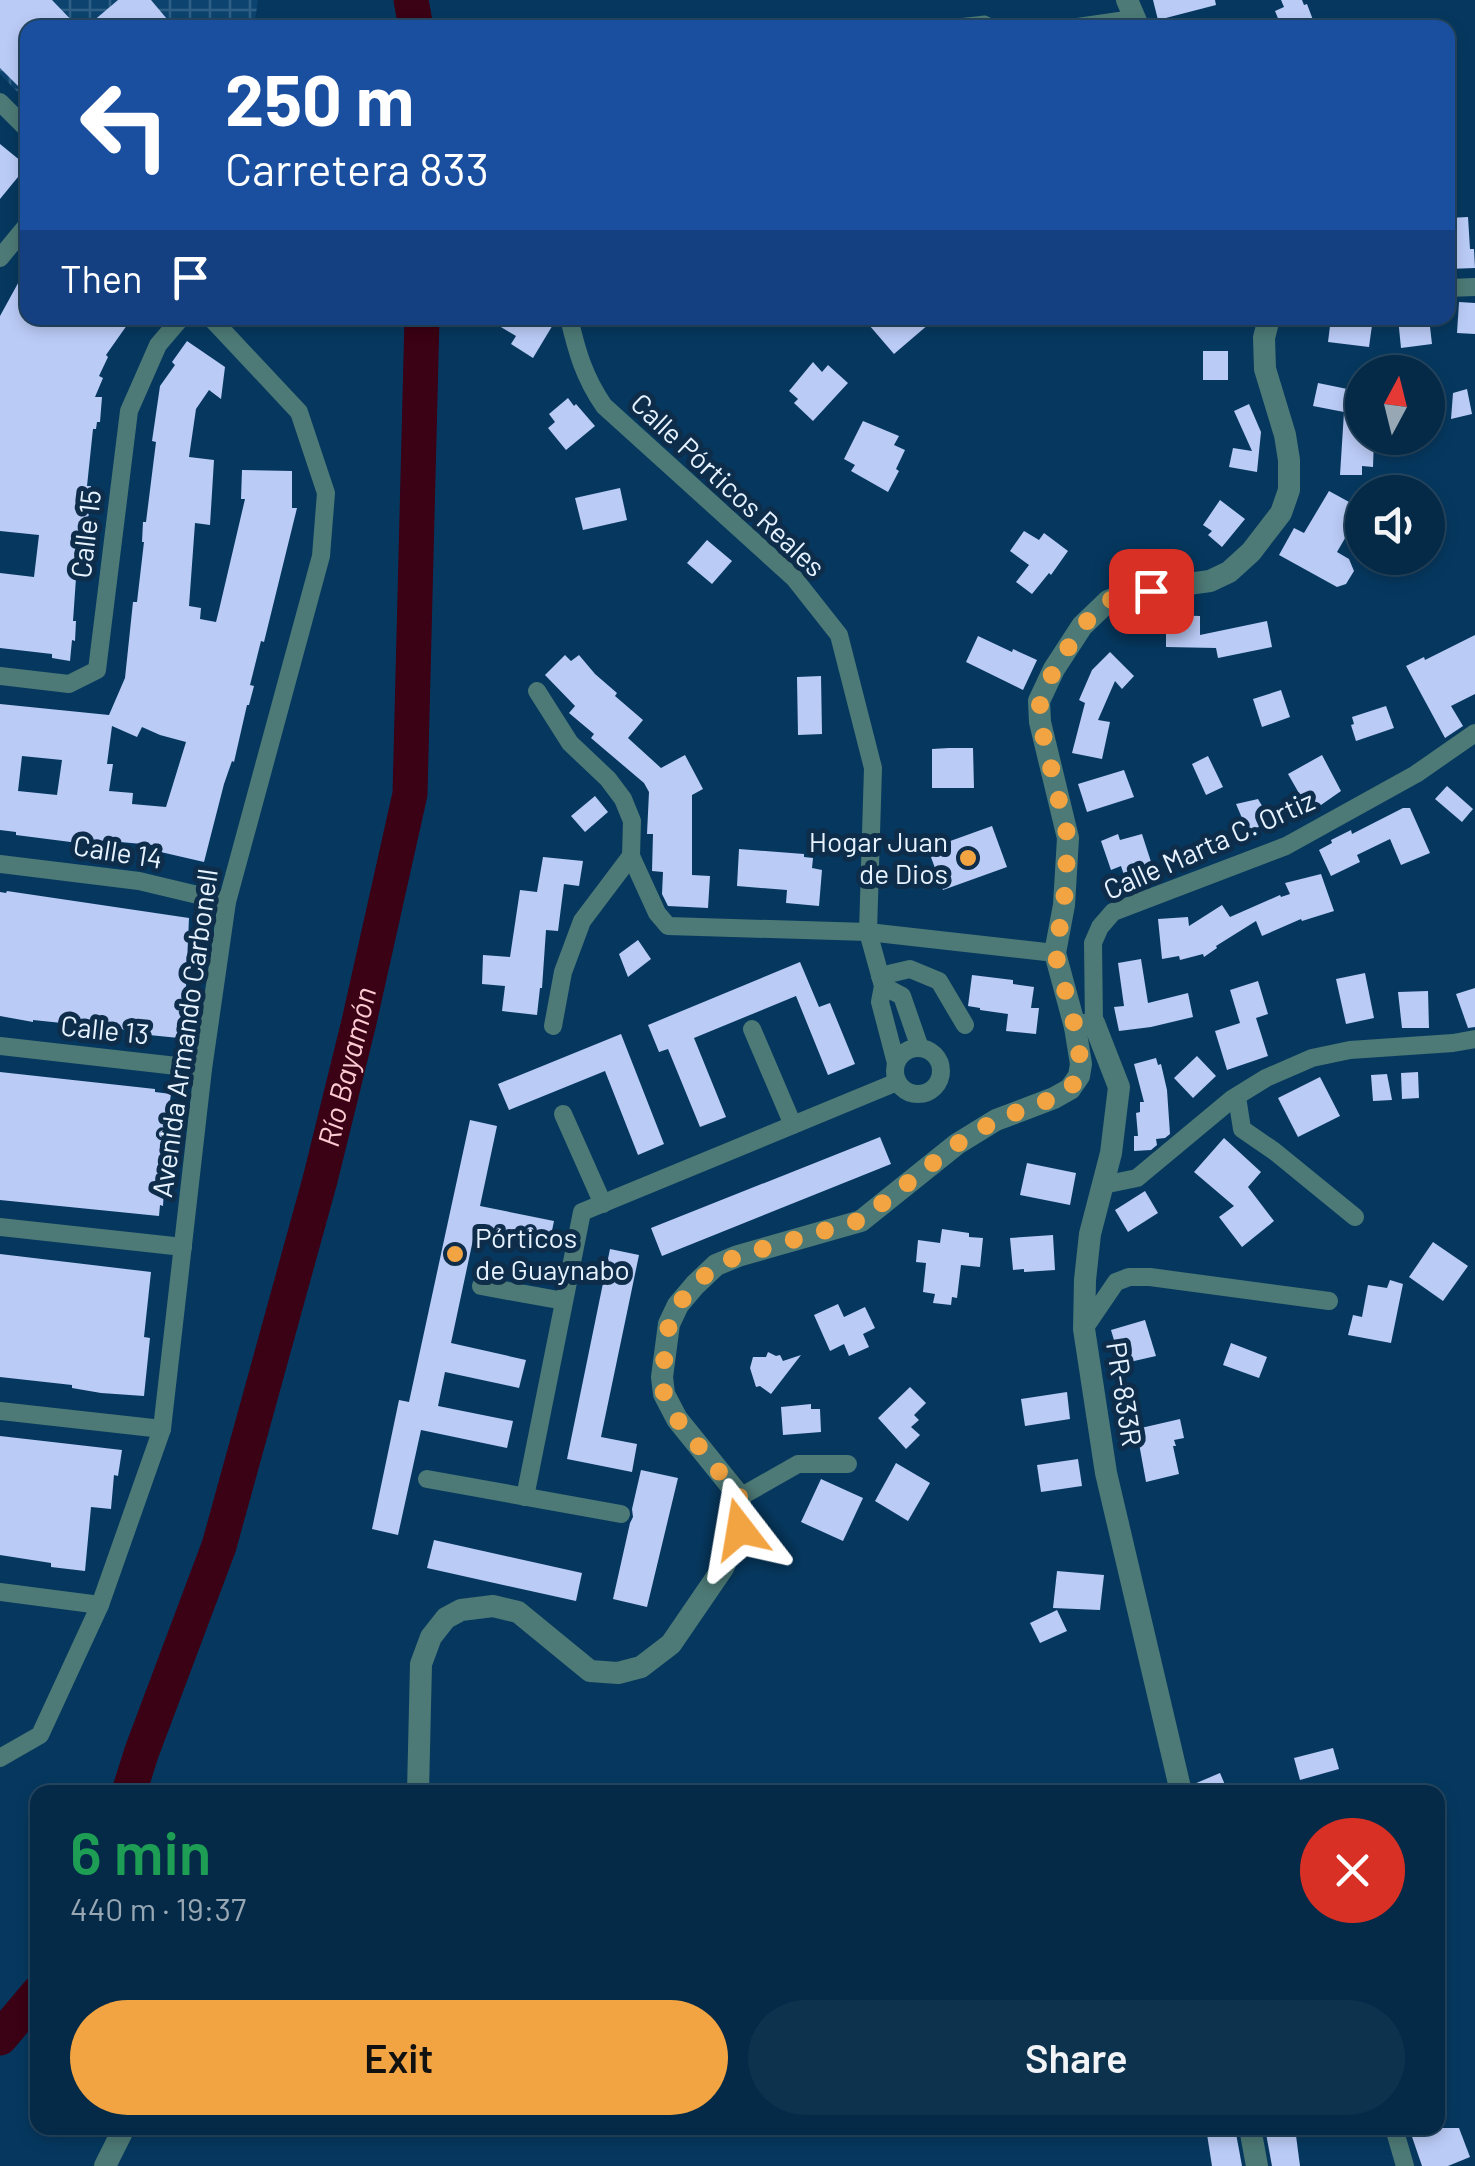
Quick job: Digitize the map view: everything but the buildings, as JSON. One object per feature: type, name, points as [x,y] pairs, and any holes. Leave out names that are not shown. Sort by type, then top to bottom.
[{"type":"street","points":[[0,102],[20,122]]},
{"type":"street","points":[[0,258],[20,234]]},
{"type":"street","name":"Calle 15","points":[[0,676],[69,684],[97,670],[129,411],[158,345],[176,325]]},
{"type":"street","name":"Avenida Armando Carbonell","points":[[0,1758],[40,1735],[100,1605],[162,1429],[203,1069],[227,902],[321,556],[326,494],[299,412],[218,325]]},
{"type":"street","name":"Calle Pórticos Reales","points":[[571,325],[588,384],[604,406],[794,578],[839,636],[872,768],[868,932],[882,981],[880,1002],[896,1062]]},
{"type":"street","points":[[418,1785],[421,1664],[431,1638],[446,1618],[462,1610],[493,1606],[518,1612],[590,1671],[618,1673],[641,1667],[671,1644],[724,1568],[740,1529],[740,1498],[677,1419],[664,1394],[662,1377],[669,1324],[694,1285],[716,1266],[738,1256],[861,1220],[957,1144],[996,1120],[1054,1098],[1070,1089],[1078,1076],[1085,1025],[1055,953],[1064,904],[1068,838],[1040,722],[1040,701],[1082,626],[1108,601],[1130,592],[1210,580],[1229,572],[1251,552],[1281,513],[1289,490],[1289,460],[1265,369],[1267,325]]},
{"type":"street","points":[[537,691],[570,743],[623,799],[632,821],[632,856],[650,901],[668,926],[868,932],[1055,953]]},
{"type":"street","name":"Calle Marta C. Ortiz","points":[[1085,1025],[1094,943],[1100,927],[1113,912],[1286,846],[1416,774],[1475,733]]},
{"type":"street","points":[[552,1026],[563,972],[582,921],[632,856]]},
{"type":"street","name":"Calle 14","points":[[0,864],[139,881],[227,902]]},
{"type":"street","points":[[882,981],[910,968],[939,981],[965,1025]]},
{"type":"street","name":"Calle Pórticos Reales","points":[[882,981],[902,996],[920,1048]]},
{"type":"street","name":"PR-833R","points":[[1085,1025],[1119,1087],[1111,1153],[1090,1234],[1084,1329],[1106,1473],[1179,1785]]},
{"type":"street","points":[[752,1028],[793,1125]]},
{"type":"street","points":[[1103,1184],[1137,1178],[1238,1096],[1266,1078],[1312,1058],[1350,1050],[1475,1039]]},
{"type":"street","name":"Calle 13","points":[[0,1046],[203,1069]]},
{"type":"street","points":[[920,1048],[935,1054],[942,1068],[933,1090],[918,1094],[904,1090],[894,1070],[906,1051],[920,1048]]},
{"type":"street","points":[[524,1497],[582,1212],[897,1082]]},
{"type":"street","points":[[1238,1096],[1242,1129],[1355,1217]]},
{"type":"street","points":[[564,1114],[603,1204]]},
{"type":"street","points":[[0,1228],[183,1247]]},
{"type":"street","points":[[1084,1329],[1116,1282],[1129,1277],[1329,1301]]},
{"type":"street","points":[[482,1286],[564,1301]]},
{"type":"street","points":[[0,1410],[162,1429]]},
{"type":"street","points":[[740,1498],[798,1464],[848,1464]]},
{"type":"street","points":[[427,1479],[621,1514]]},
{"type":"street","points":[[0,1592],[100,1605]]},
{"type":"street","points":[[105,2166],[120,2135]]},
{"type":"street","points":[[1251,2135],[1256,2166]]},
{"type":"street","points":[[1396,2135],[1405,2166]]},
{"type":"lane","points":[[1093,20],[1133,14]]},
{"type":"shaded area","points":[[0,0],[258,0],[255,20],[20,20],[20,95],[0,74]]},
{"type":"waterway","name":"Río Bayamón","points":[[411,0],[415,20]]},
{"type":"waterway","name":"Río Bayamón","points":[[131,1785],[219,1546],[320,1180],[410,794],[422,325]]},
{"type":"waterway","name":"Río Bayamón","points":[[0,2038],[30,2002]]},
{"type":"place","name":"Hogar Juan de Dios","points":[[968,858]]},
{"type":"place","name":"Pórticos de Guaynabo","points":[[455,1254]]},
{"type":"route","points":[[740,1529],[740,1498],[677,1419],[664,1394],[664,1346],[669,1324],[694,1285],[716,1266],[861,1220],[957,1144],[996,1120],[1070,1089],[1081,1064],[1055,953],[1064,904],[1068,838],[1040,722],[1040,701],[1082,626],[1108,601],[1130,592],[1151,591]]}]
